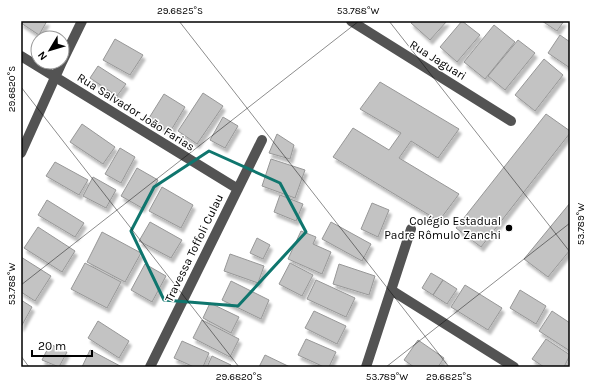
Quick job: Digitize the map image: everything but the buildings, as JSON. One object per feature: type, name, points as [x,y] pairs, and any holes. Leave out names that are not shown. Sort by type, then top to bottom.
[{"type":"street","points":[[70,46],[82,21]]},
{"type":"street","name":"Rua Jaguari","points":[[351,21],[511,121]]},
{"type":"street","name":"Rua Salvador João Farias","points":[[21,56],[238,190]]},
{"type":"street","points":[[21,153],[58,70]]},
{"type":"street","name":"Travessa Toffoli Culau","points":[[150,367],[262,140]]},
{"type":"street","points":[[366,367],[411,229]]},
{"type":"street","points":[[391,290],[514,367]]},
{"type":"highlighted area","points":[[209,151],[280,183],[306,232],[238,306],[164,300],[131,231],[154,187]]},
{"type":"place","name":"Colégio Estadual Padre Rômulo Zanchi","points":[[509,228]]}]
